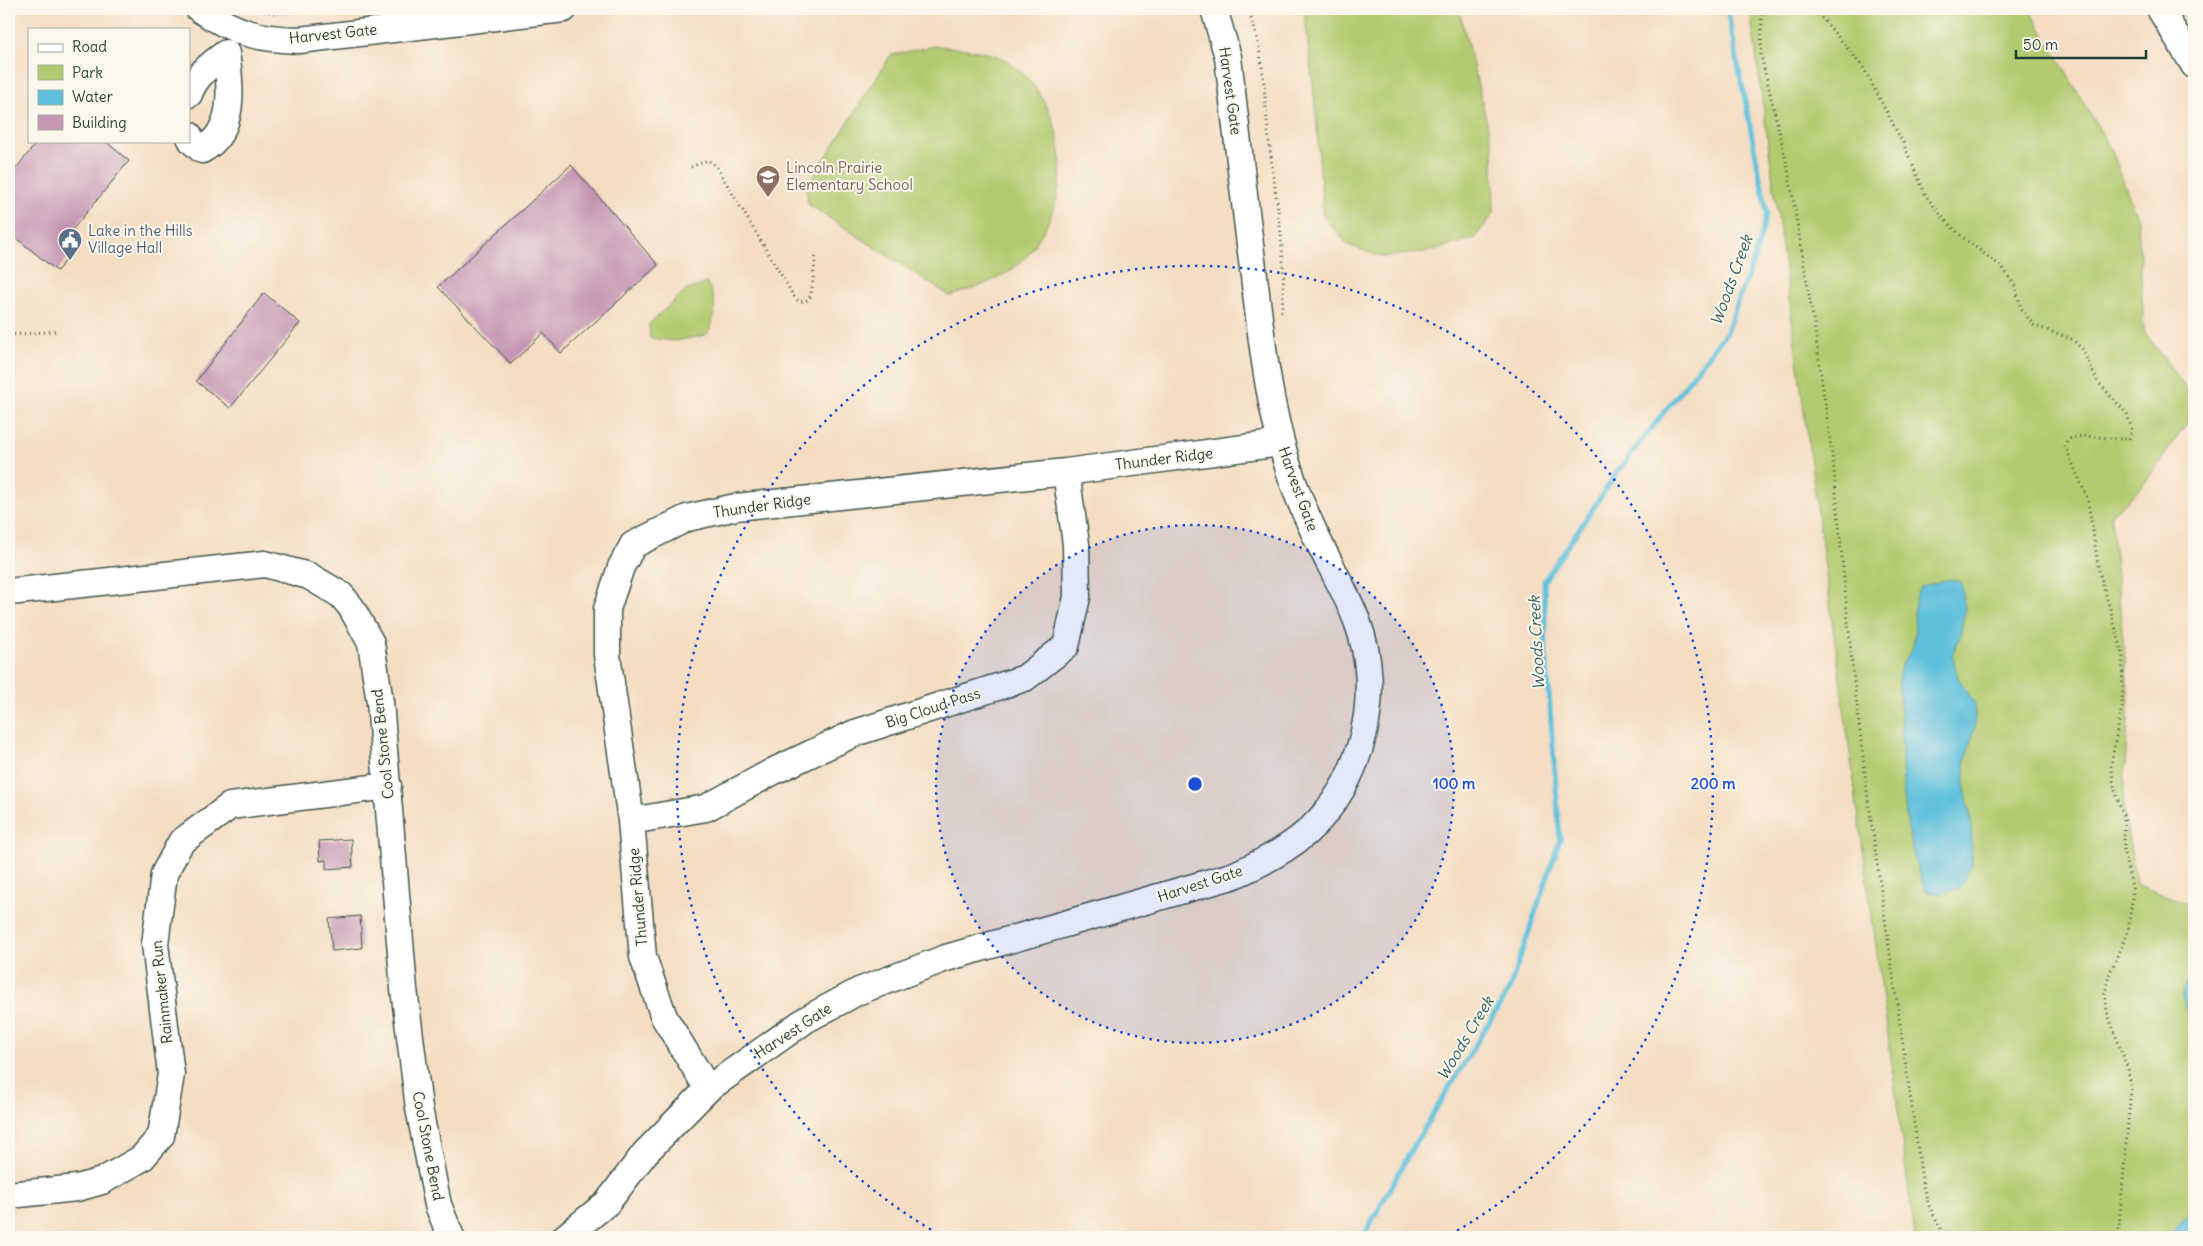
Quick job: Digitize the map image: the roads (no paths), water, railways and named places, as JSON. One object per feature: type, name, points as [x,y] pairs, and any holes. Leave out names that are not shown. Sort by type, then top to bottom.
[{"type":"street","name":"Harvest Gate","points":[[199,9],[237,31],[267,39],[299,40],[564,9]]},
{"type":"street","name":"Harvest Gate","points":[[565,1237],[607,1203],[645,1153],[708,1089],[807,1019],[859,991],[946,958],[1232,876],[1260,863],[1306,832],[1321,817],[1349,776],[1366,725],[1370,690],[1367,658],[1358,622],[1309,522],[1281,443],[1264,363],[1228,57],[1214,9]]},
{"type":"street","points":[[2160,9],[2194,65]]},
{"type":"street","points":[[190,91],[192,85],[237,31]]},
{"type":"street","points":[[190,136],[192,141],[202,150],[214,143],[222,130],[228,112],[237,31]]},
{"type":"street","name":"Thunder Ridge","points":[[708,1089],[664,1018],[643,957],[631,821],[607,655],[607,610],[621,567],[633,545],[687,518],[736,507],[1066,472],[1281,443]]},
{"type":"street","name":"Big Cloud Pass","points":[[631,821],[706,808],[774,771],[855,733],[1025,678],[1066,646],[1076,597],[1076,544],[1066,472]]},
{"type":"street","name":"Cool Stone Bend","points":[[9,592],[266,564],[309,576],[341,595],[351,607],[371,643],[380,702],[404,990],[419,1108],[438,1205],[451,1237]]},
{"type":"street","name":"Rainmaker Run","points":[[9,1195],[77,1188],[102,1182],[142,1158],[161,1136],[171,1074],[155,944],[164,874],[181,842],[230,806],[388,786]]},
{"type":"water","points":[[1949,579],[1961,582],[1965,609],[1960,637],[1952,655],[1958,678],[1975,704],[1975,727],[1965,762],[1965,788],[1971,818],[1972,866],[1958,889],[1939,894],[1926,891],[1912,849],[1908,827],[1903,782],[1899,674],[1901,666],[1913,646],[1915,631],[1914,610],[1920,587]]},
{"type":"water","points":[[2194,973],[2194,1039],[2183,999],[2184,987]]},
{"type":"water","points":[[2194,1208],[2194,1237],[2169,1237]]},
{"type":"waterway","name":"Woods Creek","points":[[1363,1237],[1414,1145],[1509,990],[1560,840],[1546,653],[1544,581],[1618,471],[1726,333],[1755,256],[1767,213],[1727,9]]},
{"type":"place","name":"Lincoln Prairie Elementary School","points":[[768,198]]},
{"type":"place","name":"Lake in the Hills Village Hall","points":[[70,261]]}]
